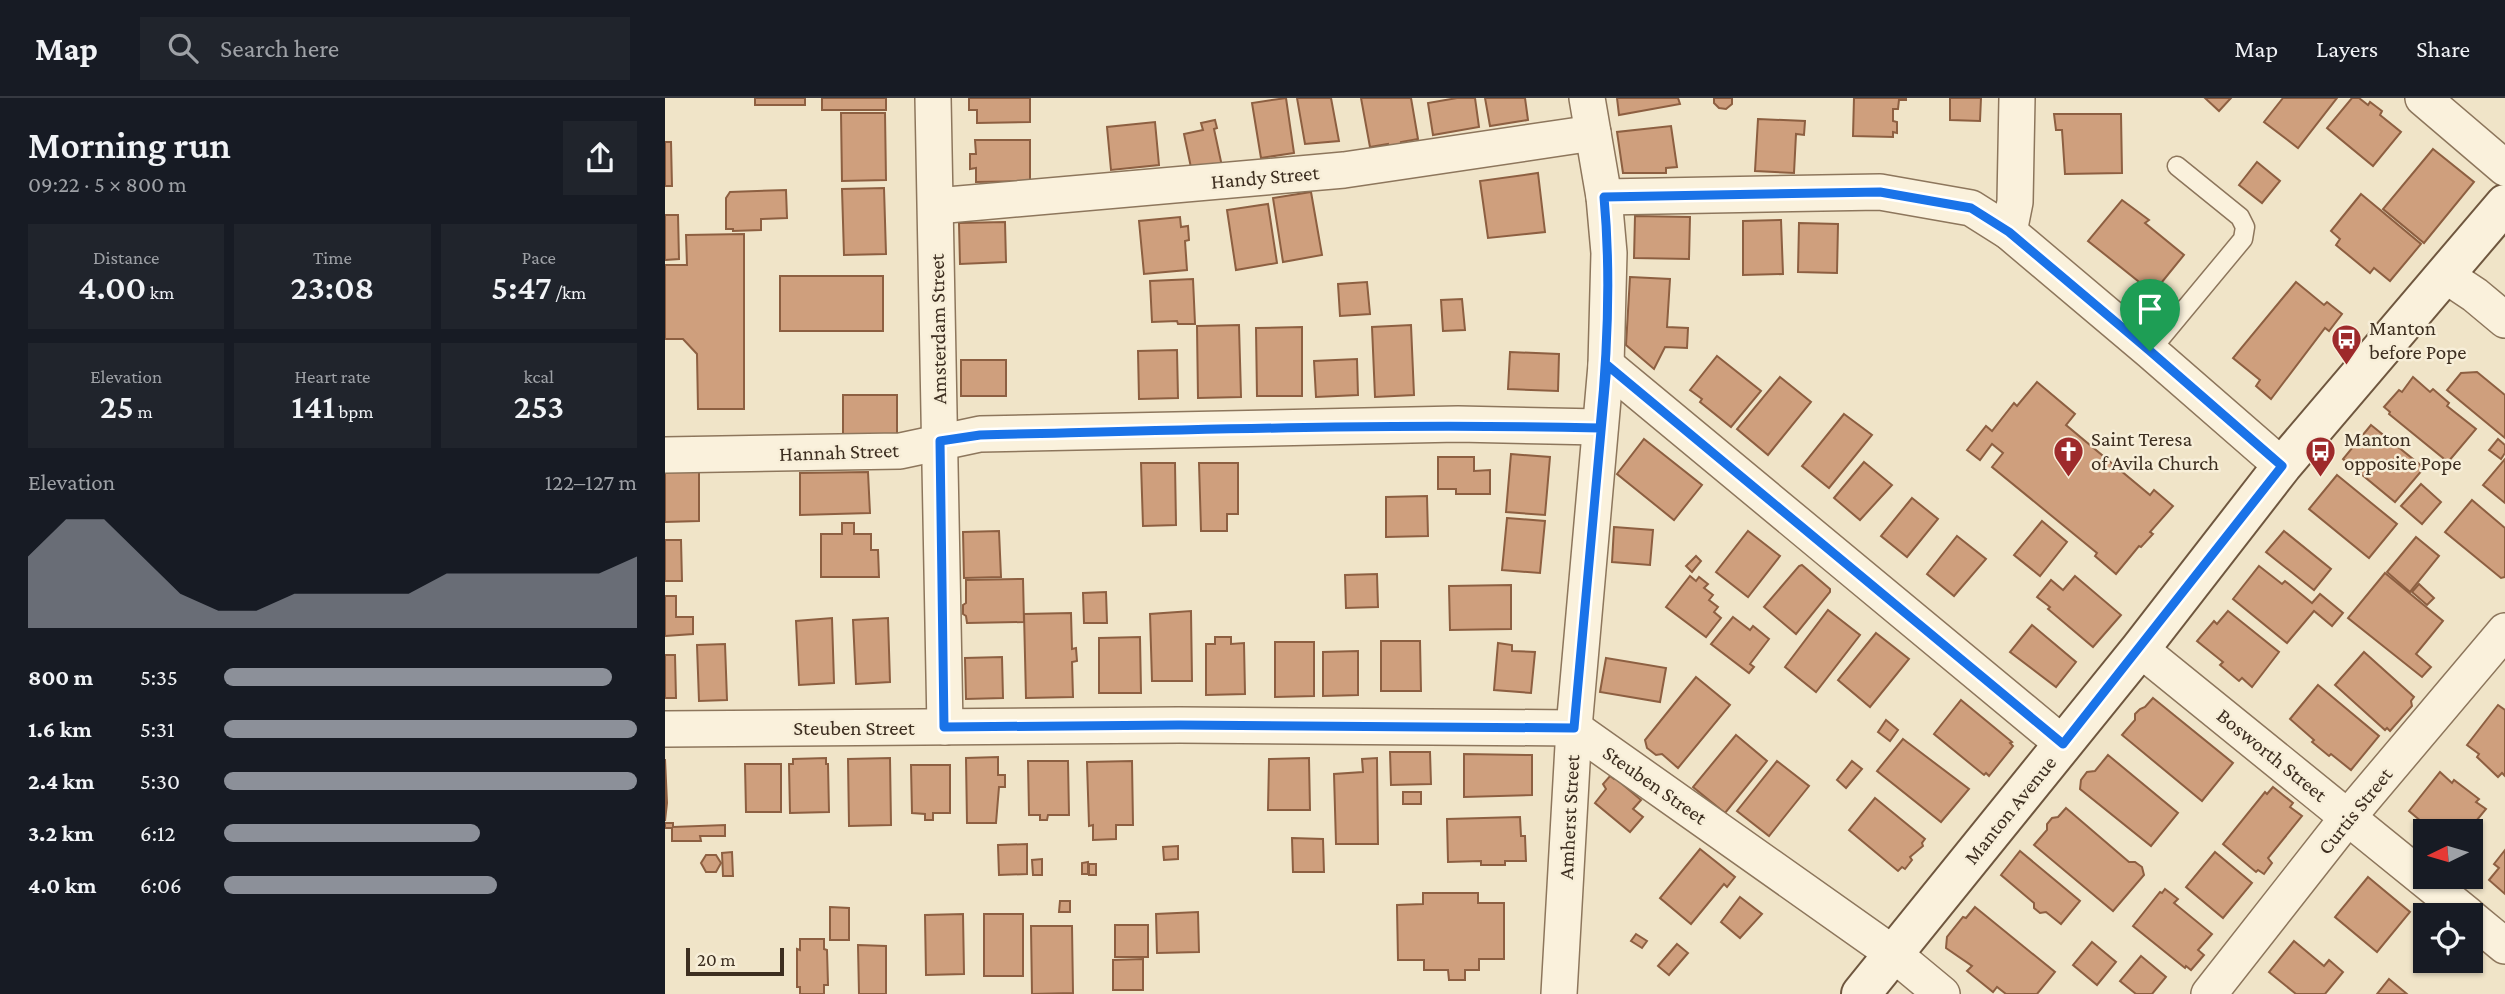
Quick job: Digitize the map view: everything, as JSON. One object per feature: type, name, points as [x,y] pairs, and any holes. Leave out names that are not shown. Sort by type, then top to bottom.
[{"type":"main road","name":"Manton Avenue","points":[[1861,994],[2140,649],[2282,466],[2505,204]]},
{"type":"street","name":"Amsterdam Street","points":[[933,98],[944,727]]},
{"type":"street","name":"Amherst Street","points":[[1559,994],[1574,728],[1607,365],[1609,253],[1604,197],[1587,98]]},
{"type":"street","points":[[2009,232],[2015,202],[2017,98]]},
{"type":"street","points":[[2423,98],[2505,168]]},
{"type":"street","name":"Handy Street","points":[[936,206],[1344,170],[1593,133]]},
{"type":"street","points":[[1604,197],[1880,192],[1971,208],[2009,232],[2282,466]]},
{"type":"street","points":[[2445,275],[2505,320]]},
{"type":"street","points":[[1607,365],[2063,744]]},
{"type":"street","name":"Hannah Street","points":[[665,456],[900,451],[980,435],[1431,425],[1600,428]]},
{"type":"street","name":"Curtis Street","points":[[2209,994],[2348,817],[2505,631]]},
{"type":"street","name":"Bosworth Street","points":[[2140,649],[2454,903]]},
{"type":"street","name":"Steuben Street","points":[[665,729],[1193,725],[1574,728],[1895,955],[1942,994]]},
{"type":"street","name":"Bosworth Street","points":[[2483,927],[2505,946]]},
{"type":"lane","points":[[2150,351],[2243,239],[2245,227],[2240,217],[2177,166]]},
{"type":"building","points":[[755,98],[805,98],[805,105],[755,105]]},
{"type":"building","points":[[822,98],[886,98],[886,110],[822,110]]},
{"type":"building","points":[[969,98],[1030,98],[1030,122],[977,123],[977,110],[969,110]]},
{"type":"building","points":[[1286,98],[1294,153],[1261,158],[1252,103]]},
{"type":"building","points":[[1297,98],[1331,98],[1339,141],[1305,144]]},
{"type":"building","points":[[1361,98],[1411,98],[1418,139],[1401,142],[1402,148],[1389,150],[1388,144],[1370,147]]},
{"type":"building","points":[[1475,98],[1479,127],[1433,135],[1428,103]]},
{"type":"building","points":[[1485,98],[1525,98],[1528,120],[1490,126]]},
{"type":"building","points":[[1617,98],[1678,98],[1680,104],[1619,115]]},
{"type":"building","points":[[1714,98],[1732,98],[1732,104],[1726,109],[1719,108],[1714,103]]},
{"type":"building","points":[[1854,98],[1906,98],[1899,100],[1898,109],[1893,109],[1897,133],[1893,132],[1893,137],[1853,136]]},
{"type":"building","points":[[1950,98],[1981,98],[1980,121],[1950,120]]},
{"type":"building","points":[[2205,98],[2231,98],[2219,111]]},
{"type":"building","points":[[2283,98],[2337,98],[2298,148],[2264,122]]},
{"type":"building","points":[[2352,98],[2359,98],[2368,105],[2370,102],[2382,111],[2380,115],[2401,132],[2373,166],[2327,128]]},
{"type":"building","points":[[841,113],[885,113],[886,180],[842,181]]},
{"type":"building","points":[[2054,114],[2121,114],[2122,173],[2065,174],[2062,130],[2056,130]]},
{"type":"building","points":[[1758,119],[1805,121],[1804,135],[1796,134],[1794,173],[1755,171]]},
{"type":"building","points":[[1215,120],[1217,128],[1214,129],[1223,171],[1193,177],[1184,134],[1203,130],[1201,123]]},
{"type":"building","points":[[1155,122],[1159,165],[1111,170],[1107,127]]},
{"type":"building","points":[[1671,126],[1677,167],[1666,168],[1666,173],[1623,173],[1617,132]]},
{"type":"building","points":[[975,140],[1030,140],[1030,181],[976,182],[976,168],[970,169],[970,154],[976,154]]},
{"type":"building","points":[[665,142],[671,142],[672,186],[665,186]]},
{"type":"building","points":[[2433,149],[2474,182],[2424,243],[2383,209]]},
{"type":"building","points":[[2257,162],[2280,181],[2262,203],[2239,185]]},
{"type":"building","points":[[1538,173],[1545,232],[1488,238],[1480,181]]},
{"type":"building","points":[[884,188],[886,254],[844,255],[842,189]]},
{"type":"building","points":[[786,190],[787,218],[761,219],[761,230],[726,229],[726,198],[730,192]]},
{"type":"building","points":[[1311,192],[1322,255],[1283,262],[1273,198]]},
{"type":"building","points":[[2361,194],[2421,244],[2390,281],[2374,268],[2370,273],[2336,245],[2340,239],[2331,231]]},
{"type":"building","points":[[2122,200],[2149,220],[2145,223],[2184,255],[2153,293],[2088,241]]},
{"type":"building","points":[[1268,204],[1277,263],[1236,270],[1227,210]]},
{"type":"building","points":[[665,215],[678,215],[679,259],[665,260]]},
{"type":"building","points":[[1635,216],[1690,217],[1689,259],[1634,258]]},
{"type":"building","points":[[1180,217],[1181,227],[1188,226],[1189,240],[1185,241],[1187,270],[1144,274],[1139,221]]},
{"type":"building","points":[[1781,220],[1783,274],[1743,275],[1743,221]]},
{"type":"building","points":[[1005,222],[1006,262],[960,264],[959,223]]},
{"type":"building","points":[[1799,223],[1838,224],[1837,273],[1798,272]]},
{"type":"building","points":[[744,234],[744,409],[698,409],[697,354],[683,339],[665,339],[665,265],[687,265],[686,235]]},
{"type":"building","points":[[780,276],[883,276],[883,331],[780,331]]},
{"type":"building","points":[[1630,277],[1670,279],[1667,327],[1688,328],[1687,348],[1665,347],[1654,369],[1626,345]]},
{"type":"building","points":[[1193,279],[1195,324],[1178,324],[1177,321],[1152,322],[1150,281]]},
{"type":"building","points":[[1367,282],[1370,314],[1340,316],[1338,284]]},
{"type":"building","points":[[2296,282],[2324,305],[2327,302],[2342,314],[2329,331],[2325,328],[2271,399],[2256,386],[2260,380],[2233,358]]},
{"type":"building","points":[[1462,299],[1465,330],[1443,331],[1441,300]]},
{"type":"building","points":[[1239,325],[1241,397],[1198,398],[1197,326]]},
{"type":"building","points":[[1411,325],[1414,395],[1375,397],[1372,327]]},
{"type":"building","points":[[1302,327],[1302,396],[1257,396],[1256,328]]},
{"type":"building","points":[[1177,350],[1178,398],[1139,399],[1138,351]]},
{"type":"building","points":[[1510,352],[1559,354],[1558,391],[1508,389]]},
{"type":"building","points":[[1717,356],[1761,391],[1731,427],[1700,402],[1702,399],[1690,390]]},
{"type":"building","points":[[1357,359],[1358,395],[1316,397],[1314,361]]},
{"type":"building","points":[[961,360],[1006,360],[1006,396],[961,396]]},
{"type":"building","points":[[2477,372],[2505,395],[2505,438],[2447,390],[2461,373]]},
{"type":"building","points":[[1780,377],[1811,402],[1768,455],[1737,429]]},
{"type":"building","points":[[2413,377],[2430,392],[2433,389],[2449,403],[2447,406],[2476,429],[2448,462],[2384,407],[2399,390],[2402,392]]},
{"type":"building","name":"Saint Teresa of Avila Church","points":[[2037,382],[2075,414],[2066,425],[2150,495],[2154,490],[2173,506],[2150,532],[2153,534],[2139,546],[2116,574],[2095,556],[2097,553],[1992,467],[2003,453],[1992,444],[1980,460],[1967,450],[1986,426],[1992,431],[2014,403],[2017,406]]},
{"type":"building","points":[[843,395],[897,395],[897,435],[843,435]]},
{"type":"building","points":[[1844,414],[1872,435],[1829,488],[1802,466]]},
{"type":"building","points":[[2371,425],[2424,468],[2395,502],[2343,459]]},
{"type":"building","points":[[1644,439],[1702,485],[1674,520],[1617,474]]},
{"type":"building","points":[[2498,439],[2505,445],[2505,453],[2501,459],[2489,450]]},
{"type":"building","points":[[1511,454],[1550,457],[1545,515],[1506,512]]},
{"type":"building","points":[[1438,457],[1474,457],[1474,471],[1490,470],[1490,494],[1456,494],[1456,489],[1438,489]]},
{"type":"building","points":[[2505,459],[2505,503],[2483,485]]},
{"type":"building","points":[[1864,462],[1892,485],[1860,520],[1834,498]]},
{"type":"building","points":[[1141,463],[1175,463],[1176,525],[1143,526]]},
{"type":"building","points":[[1199,463],[1238,463],[1238,514],[1227,514],[1227,531],[1201,531]]},
{"type":"building","points":[[699,471],[699,521],[665,522],[665,472]]},
{"type":"building","points":[[868,472],[870,513],[800,515],[800,473]]},
{"type":"building","points":[[2337,475],[2397,524],[2369,558],[2309,509]]},
{"type":"building","points":[[2421,484],[2441,502],[2422,524],[2401,506]]},
{"type":"building","points":[[1427,496],[1428,536],[1386,537],[1386,497]]},
{"type":"building","points":[[1912,498],[1938,519],[1907,557],[1881,536]]},
{"type":"building","points":[[2472,500],[2505,528],[2505,577],[2501,578],[2445,532]]},
{"type":"building","points":[[1507,518],[1545,521],[1540,573],[1502,570]]},
{"type":"building","points":[[2042,521],[2067,542],[2040,576],[2014,555]]},
{"type":"building","points":[[842,523],[854,523],[854,534],[871,534],[871,550],[878,550],[879,577],[821,577],[821,534],[842,534]]},
{"type":"building","points":[[1614,527],[1653,530],[1650,565],[1612,562]]},
{"type":"building","points":[[999,531],[1001,577],[964,578],[963,532]]},
{"type":"building","points":[[1748,531],[1780,556],[1748,597],[1716,572]]},
{"type":"building","points":[[2284,531],[2331,569],[2314,590],[2266,552]]},
{"type":"building","points":[[1957,536],[1986,559],[1954,596],[1927,574]]},
{"type":"building","points":[[2416,537],[2439,556],[2410,592],[2387,572]]},
{"type":"building","points":[[665,540],[681,540],[682,581],[665,581]]},
{"type":"building","points":[[1696,556],[1701,561],[1692,572],[1686,566]]},
{"type":"building","points":[[1802,565],[1830,589],[1830,592],[1796,634],[1764,607]]},
{"type":"building","points":[[2259,566],[2282,584],[2285,581],[2312,603],[2320,594],[2343,613],[2332,626],[2314,611],[2287,643],[2233,599]]},
{"type":"building","points":[[2385,573],[2443,621],[2416,654],[2431,667],[2422,677],[2348,618]]},
{"type":"building","points":[[1377,574],[1378,607],[1346,608],[1345,575]]},
{"type":"building","points":[[1690,576],[1696,581],[1699,577],[1708,584],[1704,588],[1713,595],[1709,600],[1718,607],[1714,612],[1721,618],[1706,637],[1666,607]]},
{"type":"building","points":[[2075,576],[2121,615],[2093,647],[2037,597],[2051,580],[2063,590]]},
{"type":"building","points":[[1023,579],[1024,622],[967,623],[963,614],[966,580]]},
{"type":"building","points":[[2419,584],[2434,598],[2427,605],[2412,592]]},
{"type":"building","points":[[1511,585],[1511,629],[1450,630],[1449,586]]},
{"type":"building","points":[[1106,592],[1107,623],[1084,623],[1083,593]]},
{"type":"building","points":[[665,596],[676,596],[676,617],[693,617],[693,634],[665,636]]},
{"type":"building","points":[[1828,610],[1860,635],[1816,692],[1785,667]]},
{"type":"building","points":[[1191,611],[1192,681],[1152,681],[1150,614]]},
{"type":"building","points":[[2228,611],[2279,652],[2252,687],[2242,678],[2239,681],[2220,665],[2223,662],[2197,641],[2214,621],[2217,624]]},
{"type":"building","points":[[1071,613],[1072,649],[1076,648],[1077,661],[1072,662],[1073,697],[1026,698],[1024,614]]},
{"type":"building","points":[[1733,617],[1750,630],[1753,626],[1769,639],[1750,664],[1754,667],[1749,673],[1711,644]]},
{"type":"building","points":[[832,618],[834,683],[799,685],[796,621]]},
{"type":"building","points":[[888,618],[890,682],[856,684],[853,620]]},
{"type":"building","points":[[2032,625],[2076,662],[2056,687],[2010,652]]},
{"type":"building","points":[[1876,633],[1909,659],[1870,707],[1838,680]]},
{"type":"building","points":[[1140,637],[1141,693],[1099,693],[1099,638]]},
{"type":"building","points":[[1215,637],[1231,637],[1231,644],[1244,643],[1245,694],[1206,695],[1206,644],[1215,644]]},
{"type":"building","points":[[1381,641],[1420,641],[1421,691],[1381,691]]},
{"type":"building","points":[[1275,642],[1314,642],[1314,696],[1275,697]]},
{"type":"building","points":[[1498,643],[1512,645],[1512,651],[1535,652],[1531,693],[1494,690]]},
{"type":"building","points":[[725,644],[727,700],[699,701],[697,645]]},
{"type":"building","points":[[1358,651],[1358,695],[1323,696],[1323,652]]},
{"type":"building","points":[[2364,652],[2414,697],[2412,706],[2390,731],[2387,728],[2385,730],[2335,685]]},
{"type":"building","points":[[665,655],[675,655],[676,698],[665,698]]},
{"type":"building","points":[[1002,657],[1003,698],[966,699],[965,658]]},
{"type":"building","points":[[1606,658],[1666,668],[1660,702],[1600,692]]},
{"type":"building","points":[[1696,677],[1730,705],[1678,768],[1662,754],[1656,755],[1647,748],[1645,740]]},
{"type":"building","points":[[2318,685],[2379,736],[2351,770],[2312,742],[2314,740],[2290,719]]},
{"type":"building","points":[[2153,698],[2233,763],[2202,801],[2122,735],[2135,720],[2135,714]]},
{"type":"building","points":[[1961,700],[2012,742],[2010,743],[2013,746],[1989,776],[1986,773],[1984,775],[1934,734]]},
{"type":"building","points":[[2498,705],[2505,710],[2505,776],[2502,773],[2498,777],[2477,757],[2479,754],[2467,745]]},
{"type":"building","points":[[1886,720],[1898,730],[1890,741],[1878,732]]},
{"type":"building","points":[[1736,735],[1767,761],[1725,813],[1693,787]]},
{"type":"building","points":[[1903,739],[1969,789],[1941,822],[1877,771]]},
{"type":"building","points":[[1390,752],[1430,752],[1431,784],[1391,785]]},
{"type":"building","points":[[1464,754],[1532,755],[1532,795],[1464,797]]},
{"type":"building","points":[[2108,755],[2178,813],[2151,846],[2080,789],[2081,780],[2087,772],[2095,771]]},
{"type":"building","points":[[998,757],[998,775],[1005,775],[1005,787],[999,787],[996,823],[967,823],[966,758]]},
{"type":"building","points":[[826,758],[829,812],[790,813],[789,764],[793,764],[793,759]]},
{"type":"building","points":[[890,758],[891,825],[849,826],[848,759]]},
{"type":"building","points":[[1309,758],[1310,810],[1268,810],[1269,759]]},
{"type":"building","points":[[1377,758],[1378,844],[1336,844],[1334,774],[1363,772],[1362,759]]},
{"type":"building","points":[[665,759],[667,803],[665,821]]},
{"type":"building","points":[[1028,761],[1068,761],[1069,815],[1048,815],[1047,820],[1040,820],[1040,815],[1029,815]]},
{"type":"building","points":[[1132,761],[1133,825],[1116,825],[1116,839],[1093,840],[1093,825],[1089,826],[1087,762]]},
{"type":"building","points":[[1777,761],[1809,786],[1769,836],[1737,811]]},
{"type":"building","points":[[1852,761],[1862,769],[1846,788],[1837,780]]},
{"type":"building","points":[[745,764],[781,764],[781,812],[746,812]]},
{"type":"building","points":[[911,765],[950,765],[950,813],[933,813],[933,820],[925,820],[925,814],[912,813]]},
{"type":"building","points":[[2440,772],[2452,783],[2454,780],[2479,799],[2476,802],[2486,809],[2478,819],[2418,819],[2409,811]]},
{"type":"building","points":[[1610,776],[1641,800],[1633,809],[1643,817],[1630,832],[1595,803],[1606,789],[1603,784]]},
{"type":"building","points":[[2273,787],[2293,803],[2290,807],[2302,816],[2268,858],[2272,863],[2264,874],[2258,870],[2256,872],[2223,844],[2265,792],[2267,794]]},
{"type":"building","points":[[1403,792],[1421,792],[1421,804],[1403,804]]},
{"type":"building","points":[[1875,798],[1925,839],[1923,846],[1910,857],[1912,860],[1905,869],[1902,867],[1898,871],[1849,830]]},
{"type":"building","points":[[2066,808],[2129,862],[2135,862],[2142,867],[2144,875],[2113,911],[2034,845],[2047,830],[2047,824],[2052,818],[2058,817]]},
{"type":"building","points":[[1520,817],[1521,836],[1525,836],[1526,861],[1505,861],[1505,865],[1481,865],[1481,861],[1448,862],[1447,819]]},
{"type":"building","points":[[665,823],[673,823],[673,827],[725,825],[725,836],[700,836],[701,841],[672,841],[672,828],[665,828]]},
{"type":"building","points":[[1292,838],[1323,839],[1324,872],[1293,872]]},
{"type":"building","points":[[1027,844],[1027,874],[999,875],[998,845]]},
{"type":"building","points":[[1178,846],[1178,859],[1164,860],[1163,847]]},
{"type":"building","points":[[1700,849],[1735,877],[1727,887],[1724,884],[1691,924],[1660,898]]},
{"type":"building","points":[[2505,850],[2505,894],[2489,880],[2499,868],[2494,864]]},
{"type":"building","points":[[2020,851],[2080,901],[2061,924],[2046,912],[2040,913],[2034,908],[2034,903],[2001,875]]},
{"type":"building","points":[[732,852],[733,876],[723,876],[722,853]]},
{"type":"building","points":[[2215,852],[2252,883],[2223,918],[2186,887]]},
{"type":"building","points":[[706,855],[716,855],[721,863],[716,872],[706,872],[701,863]]},
{"type":"building","points":[[1042,859],[1042,875],[1033,875],[1032,860]]},
{"type":"building","points":[[1088,862],[1088,874],[1082,874],[1082,863]]},
{"type":"building","points":[[1089,864],[1096,864],[1096,875],[1089,875]]},
{"type":"building","points":[[2368,877],[2410,912],[2377,952],[2335,917]]},
{"type":"building","points":[[2165,889],[2178,899],[2174,903],[2212,934],[2198,950],[2204,955],[2191,970],[2133,926]]},
{"type":"building","points":[[1423,893],[1478,893],[1478,903],[1504,903],[1504,959],[1479,959],[1479,970],[1465,970],[1465,980],[1449,980],[1448,970],[1424,970],[1424,960],[1398,960],[1397,905],[1423,904]]},
{"type":"building","points":[[1740,897],[1762,914],[1740,938],[1721,922]]},
{"type":"building","points":[[1060,901],[1070,901],[1070,912],[1059,912]]},
{"type":"building","points":[[830,907],[849,908],[849,940],[830,940]]},
{"type":"building","points":[[1975,907],[2055,972],[2037,994],[2006,994],[1997,987],[1993,992],[1967,971],[1972,966],[1946,948],[1947,937]]},
{"type":"building","points":[[1198,912],[1199,952],[1157,953],[1156,914]]},
{"type":"building","points":[[963,914],[964,974],[926,975],[925,915]]},
{"type":"building","points":[[984,914],[1023,914],[1023,976],[984,976]]},
{"type":"building","points":[[1115,925],[1148,925],[1148,957],[1115,957]]},
{"type":"building","points":[[1031,926],[1072,926],[1073,993],[1032,994]]},
{"type":"building","points":[[1636,934],[1647,941],[1642,948],[1631,941]]},
{"type":"building","points":[[800,939],[824,939],[828,985],[824,985],[824,994],[800,994],[800,987],[797,987],[797,949],[800,950]]},
{"type":"building","points":[[2294,941],[2324,966],[2329,960],[2343,972],[2325,994],[2296,994],[2269,972]]},
{"type":"building","points":[[2092,942],[2116,962],[2097,985],[2073,965]]},
{"type":"building","points":[[1677,944],[1688,953],[1669,975],[1658,966]]},
{"type":"building","points":[[858,945],[886,946],[886,994],[859,994]]},
{"type":"building","points":[[2141,956],[2166,977],[2152,994],[2136,994],[2120,981]]},
{"type":"building","points":[[1143,959],[1143,990],[1113,990],[1113,960]]},
{"type":"building","points":[[2389,979],[2407,994],[2377,994]]},
{"type":"place","name":"Manton before Pope","points":[[2346,367]]},
{"type":"place","name":"Saint Teresa of Avila Church","points":[[2068,478]]},
{"type":"place","name":"Manton opposite Pope","points":[[2321,478]]},
{"type":"route","points":[[2150,351],[2009,232],[1971,208],[1880,192],[1604,197],[1609,253],[1607,365],[1600,428],[1458,424],[980,435],[940,441],[944,727],[1179,725],[1574,728],[1607,365],[2063,744],[2282,466],[2150,351]]}]
